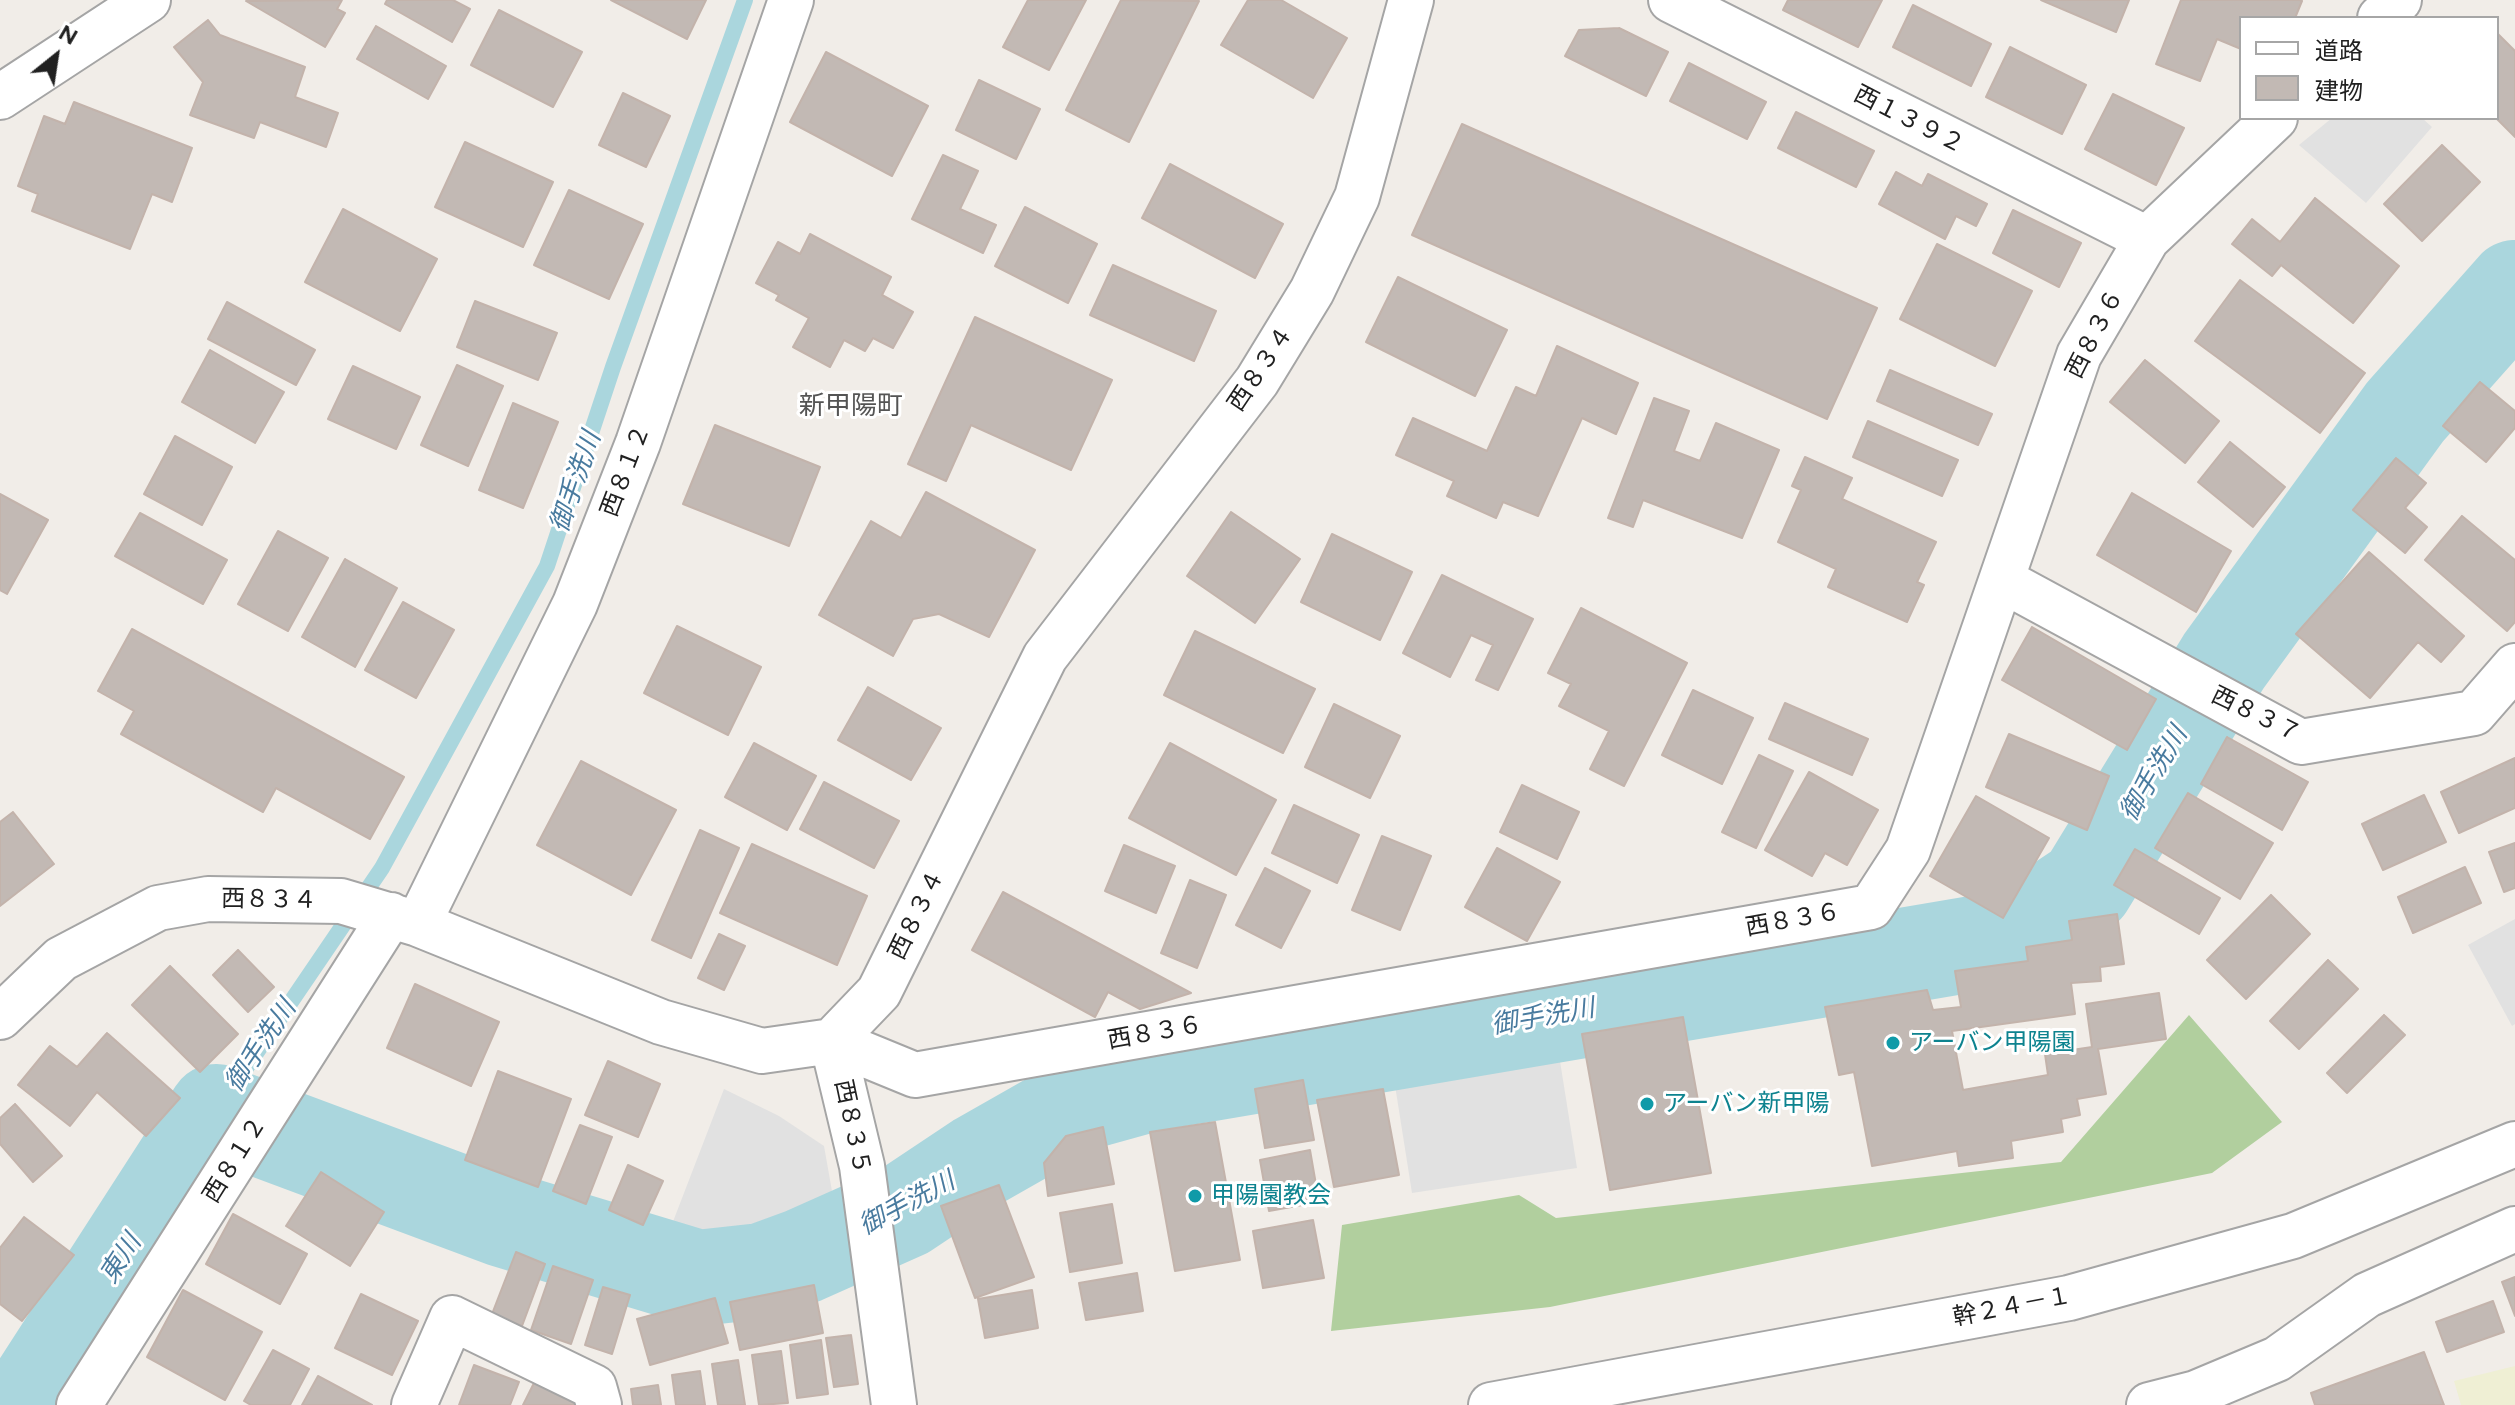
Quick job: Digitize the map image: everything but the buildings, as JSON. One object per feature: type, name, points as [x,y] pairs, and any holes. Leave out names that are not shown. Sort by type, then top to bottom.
[{"type":"street","points":[[0,96],[148,0]]},
{"type":"street","name":"西８１２","points":[[79,1405],[258,1125],[399,918],[575,604],[638,443],[791,0]]},
{"type":"street","name":"西８３４","points":[[0,1017],[61,959],[158,908],[208,899],[341,901],[399,918],[661,1022],[762,1051],[832,1041],[879,992],[1045,657],[1257,381],[1312,291],[1357,197],[1411,0]]},
{"type":"street","name":"西１３９２","points":[[1671,0],[2147,239]]},
{"type":"street","points":[[2382,16],[2399,0]]},
{"type":"street","name":"西８３６","points":[[832,1041],[915,1075],[1871,907],[1908,850],[2079,355],[2147,239],[2273,120]]},
{"type":"street","name":"西８３７","points":[[2002,580],[2301,742],[2474,713],[2515,666]]},
{"type":"street","name":"西８３５","points":[[832,1041],[862,1166],[894,1405]]},
{"type":"street","name":"幹２４－１","points":[[1491,1405],[2069,1298],[2293,1236],[2515,1144]]},
{"type":"street","points":[[2149,1405],[2195,1399],[2277,1359],[2367,1295],[2515,1229]]},
{"type":"street","points":[[414,1405],[452,1318],[594,1387],[599,1405]]},
{"type":"green space","points":[[2189,1015],[2282,1122],[2212,1173],[1550,1307],[1331,1331],[1342,1225],[1519,1195],[1556,1218],[2061,1162]]},
{"type":"green space","points":[[2515,1366],[2515,1405],[2461,1405],[2454,1381]]},
{"type":"shaded area","points":[[2330,120],[2424,120],[2432,127],[2366,203],[2299,145]]},
{"type":"shaded area","points":[[2515,919],[2515,1024],[2512,1026],[2468,945]]},
{"type":"shaded area","points":[[1556,1036],[1577,1168],[1412,1193],[1391,1060]]},
{"type":"shaded area","points":[[724,1089],[779,1116],[824,1146],[835,1208],[750,1247],[664,1245]]},
{"type":"waterway","name":"御手洗川","points":[[216,1112],[382,868],[547,566],[613,367],[745,0]]},
{"type":"waterway","name":"御手洗川","points":[[27,1405],[216,1112],[503,1219],[698,1278],[762,1271],[803,1256],[904,1211],[979,1161],[1081,1103],[1153,1083],[2008,938],[2086,886],[2224,661],[2405,412],[2515,288]]},
{"type":"place","name":"アーバン甲陽園","points":[[1893,1043]]},
{"type":"place","name":"アーバン新甲陽","points":[[1647,1104]]},
{"type":"place","name":"甲陽園教会","points":[[1195,1196]]},
{"type":"district","name":"新甲陽町","points":[[851,406]]},
{"type":"water label","name":"東川","points":[[121,1259]]}]
